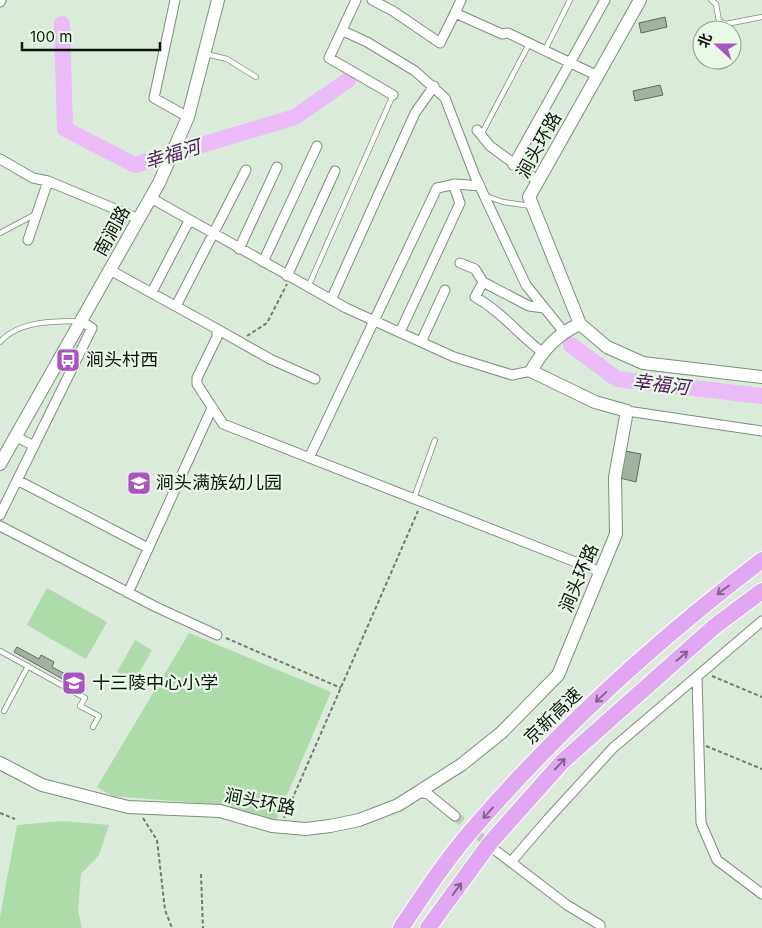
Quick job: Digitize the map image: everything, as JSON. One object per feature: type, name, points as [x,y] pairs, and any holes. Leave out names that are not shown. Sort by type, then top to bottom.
[{"type":"highway","name":"京新高速","points":[[401,928],[471,832],[546,748],[693,612],[762,560]]},
{"type":"highway","points":[[428,928],[490,844],[563,761],[715,626],[762,591]]},
{"type":"street","points":[[175,0],[154,98],[188,117]]},
{"type":"street","name":"南涧路","points":[[0,464],[159,183],[188,117],[218,0]]},
{"type":"street","points":[[356,0],[330,58],[393,95]]},
{"type":"street","points":[[373,0],[393,11],[440,43],[461,0]]},
{"type":"street","points":[[513,165],[605,0]]},
{"type":"street","name":"涧头环路","points":[[580,324],[529,206],[529,197],[640,0]]},
{"type":"street","points":[[455,14],[529,44],[598,76]]},
{"type":"street","points":[[343,31],[367,42],[415,71],[434,86],[445,98],[480,186],[526,285],[563,331]]},
{"type":"street","points":[[331,300],[414,113],[434,86]]},
{"type":"street","points":[[479,132],[490,146],[513,165],[538,181]]},
{"type":"street","points":[[263,262],[317,146]]},
{"type":"street","points":[[0,159],[33,178],[48,181],[138,219]]},
{"type":"street","points":[[239,249],[276,167]]},
{"type":"street","points":[[176,306],[246,170]]},
{"type":"street","points":[[289,277],[335,171]]},
{"type":"street","points":[[28,240],[48,181]]},
{"type":"street","points":[[309,458],[436,188],[453,184],[480,186]]},
{"type":"street","points":[[400,332],[460,203],[453,184]]},
{"type":"street","points":[[151,198],[331,300],[454,357],[512,375],[531,371],[595,402],[627,411],[762,431]]},
{"type":"street","points":[[152,292],[189,221]]},
{"type":"street","points":[[460,263],[475,269],[483,282],[529,306],[544,308]]},
{"type":"street","points":[[110,270],[236,340],[315,379]]},
{"type":"street","points":[[483,282],[475,297],[494,308],[524,338],[542,352]]},
{"type":"street","points":[[421,342],[445,290]]},
{"type":"street","points":[[0,515],[92,328],[80,321]]},
{"type":"street","points":[[531,371],[542,352],[563,331],[580,324],[607,347],[643,362],[762,377]]},
{"type":"street","points":[[217,329],[217,336],[197,378],[199,389],[224,424],[600,572]]},
{"type":"street","points":[[128,593],[212,408]]},
{"type":"street","name":"涧头环路","points":[[0,763],[42,785],[128,806],[220,811],[280,827],[306,829],[359,820],[398,805],[460,765],[501,733],[558,674],[616,534],[615,477],[627,411]]},
{"type":"street","points":[[16,436],[34,446]]},
{"type":"street","points":[[17,480],[148,548]]},
{"type":"street","points":[[0,526],[128,593],[217,635]]},
{"type":"street","points":[[511,862],[614,748],[762,621]]},
{"type":"street","points":[[701,672],[701,823],[717,860],[762,894]]},
{"type":"street","points":[[418,792],[428,794],[455,816]]},
{"type":"street","points":[[495,850],[600,928]]},
{"type":"lane","points":[[544,51],[570,0]]},
{"type":"lane","points":[[711,0],[716,4],[719,21],[726,24],[762,16]]},
{"type":"lane","points":[[479,132],[529,44]]},
{"type":"lane","points":[[204,53],[227,58],[256,77]]},
{"type":"lane","points":[[308,287],[393,95]]},
{"type":"lane","points":[[484,195],[503,202],[529,206]]},
{"type":"lane","points":[[0,233],[38,213]]},
{"type":"lane","points":[[0,342],[15,330],[35,324],[80,321]]},
{"type":"lane","points":[[418,500],[435,440]]},
{"type":"lane","points":[[0,651],[85,698],[80,706],[99,716],[93,727]]},
{"type":"lane","points":[[4,711],[28,666]]},
{"type":"path","points":[[236,340],[253,334],[267,323],[289,277]]},
{"type":"path","points":[[280,827],[341,688],[418,500]]},
{"type":"path","points":[[217,635],[341,688]]},
{"type":"path","points":[[701,672],[762,698]]},
{"type":"path","points":[[700,743],[762,769]]},
{"type":"path","points":[[128,806],[144,819],[157,840],[165,910],[172,928]]},
{"type":"path","points":[[0,813],[15,818]]},
{"type":"path","points":[[201,874],[203,928]]},
{"type":"green space","points":[[47,588],[107,622],[86,659],[27,625]]},
{"type":"green space","points":[[189,633],[331,692],[276,821],[222,805],[112,796],[97,787]]},
{"type":"green space","points":[[135,640],[152,650],[134,682],[117,672]]},
{"type":"green space","points":[[63,821],[109,825],[99,855],[81,874],[78,911],[82,928],[0,928],[0,917],[17,825]]},
{"type":"building","points":[[665,17],[667,27],[641,33],[639,23]]},
{"type":"building","points":[[660,85],[663,95],[635,101],[633,91]]},
{"type":"building","points":[[625,451],[641,454],[636,482],[620,478]]},
{"type":"building","points":[[17,647],[39,659],[41,655],[54,662],[52,667],[71,677],[68,682],[14,652]]},
{"type":"waterway","name":"幸福河","points":[[62,24],[65,129],[135,165],[295,117],[348,80]]},
{"type":"waterway","name":"幸福河","points":[[571,345],[617,379],[762,396]]},
{"type":"tunnel","points":[[455,816],[491,846]]},
{"type":"place","name":"涧头村西","points":[[68,360]]},
{"type":"place","name":"涧头满族幼儿园","points":[[139,483]]},
{"type":"place","name":"十三陵中心小学","points":[[74,683]]}]
